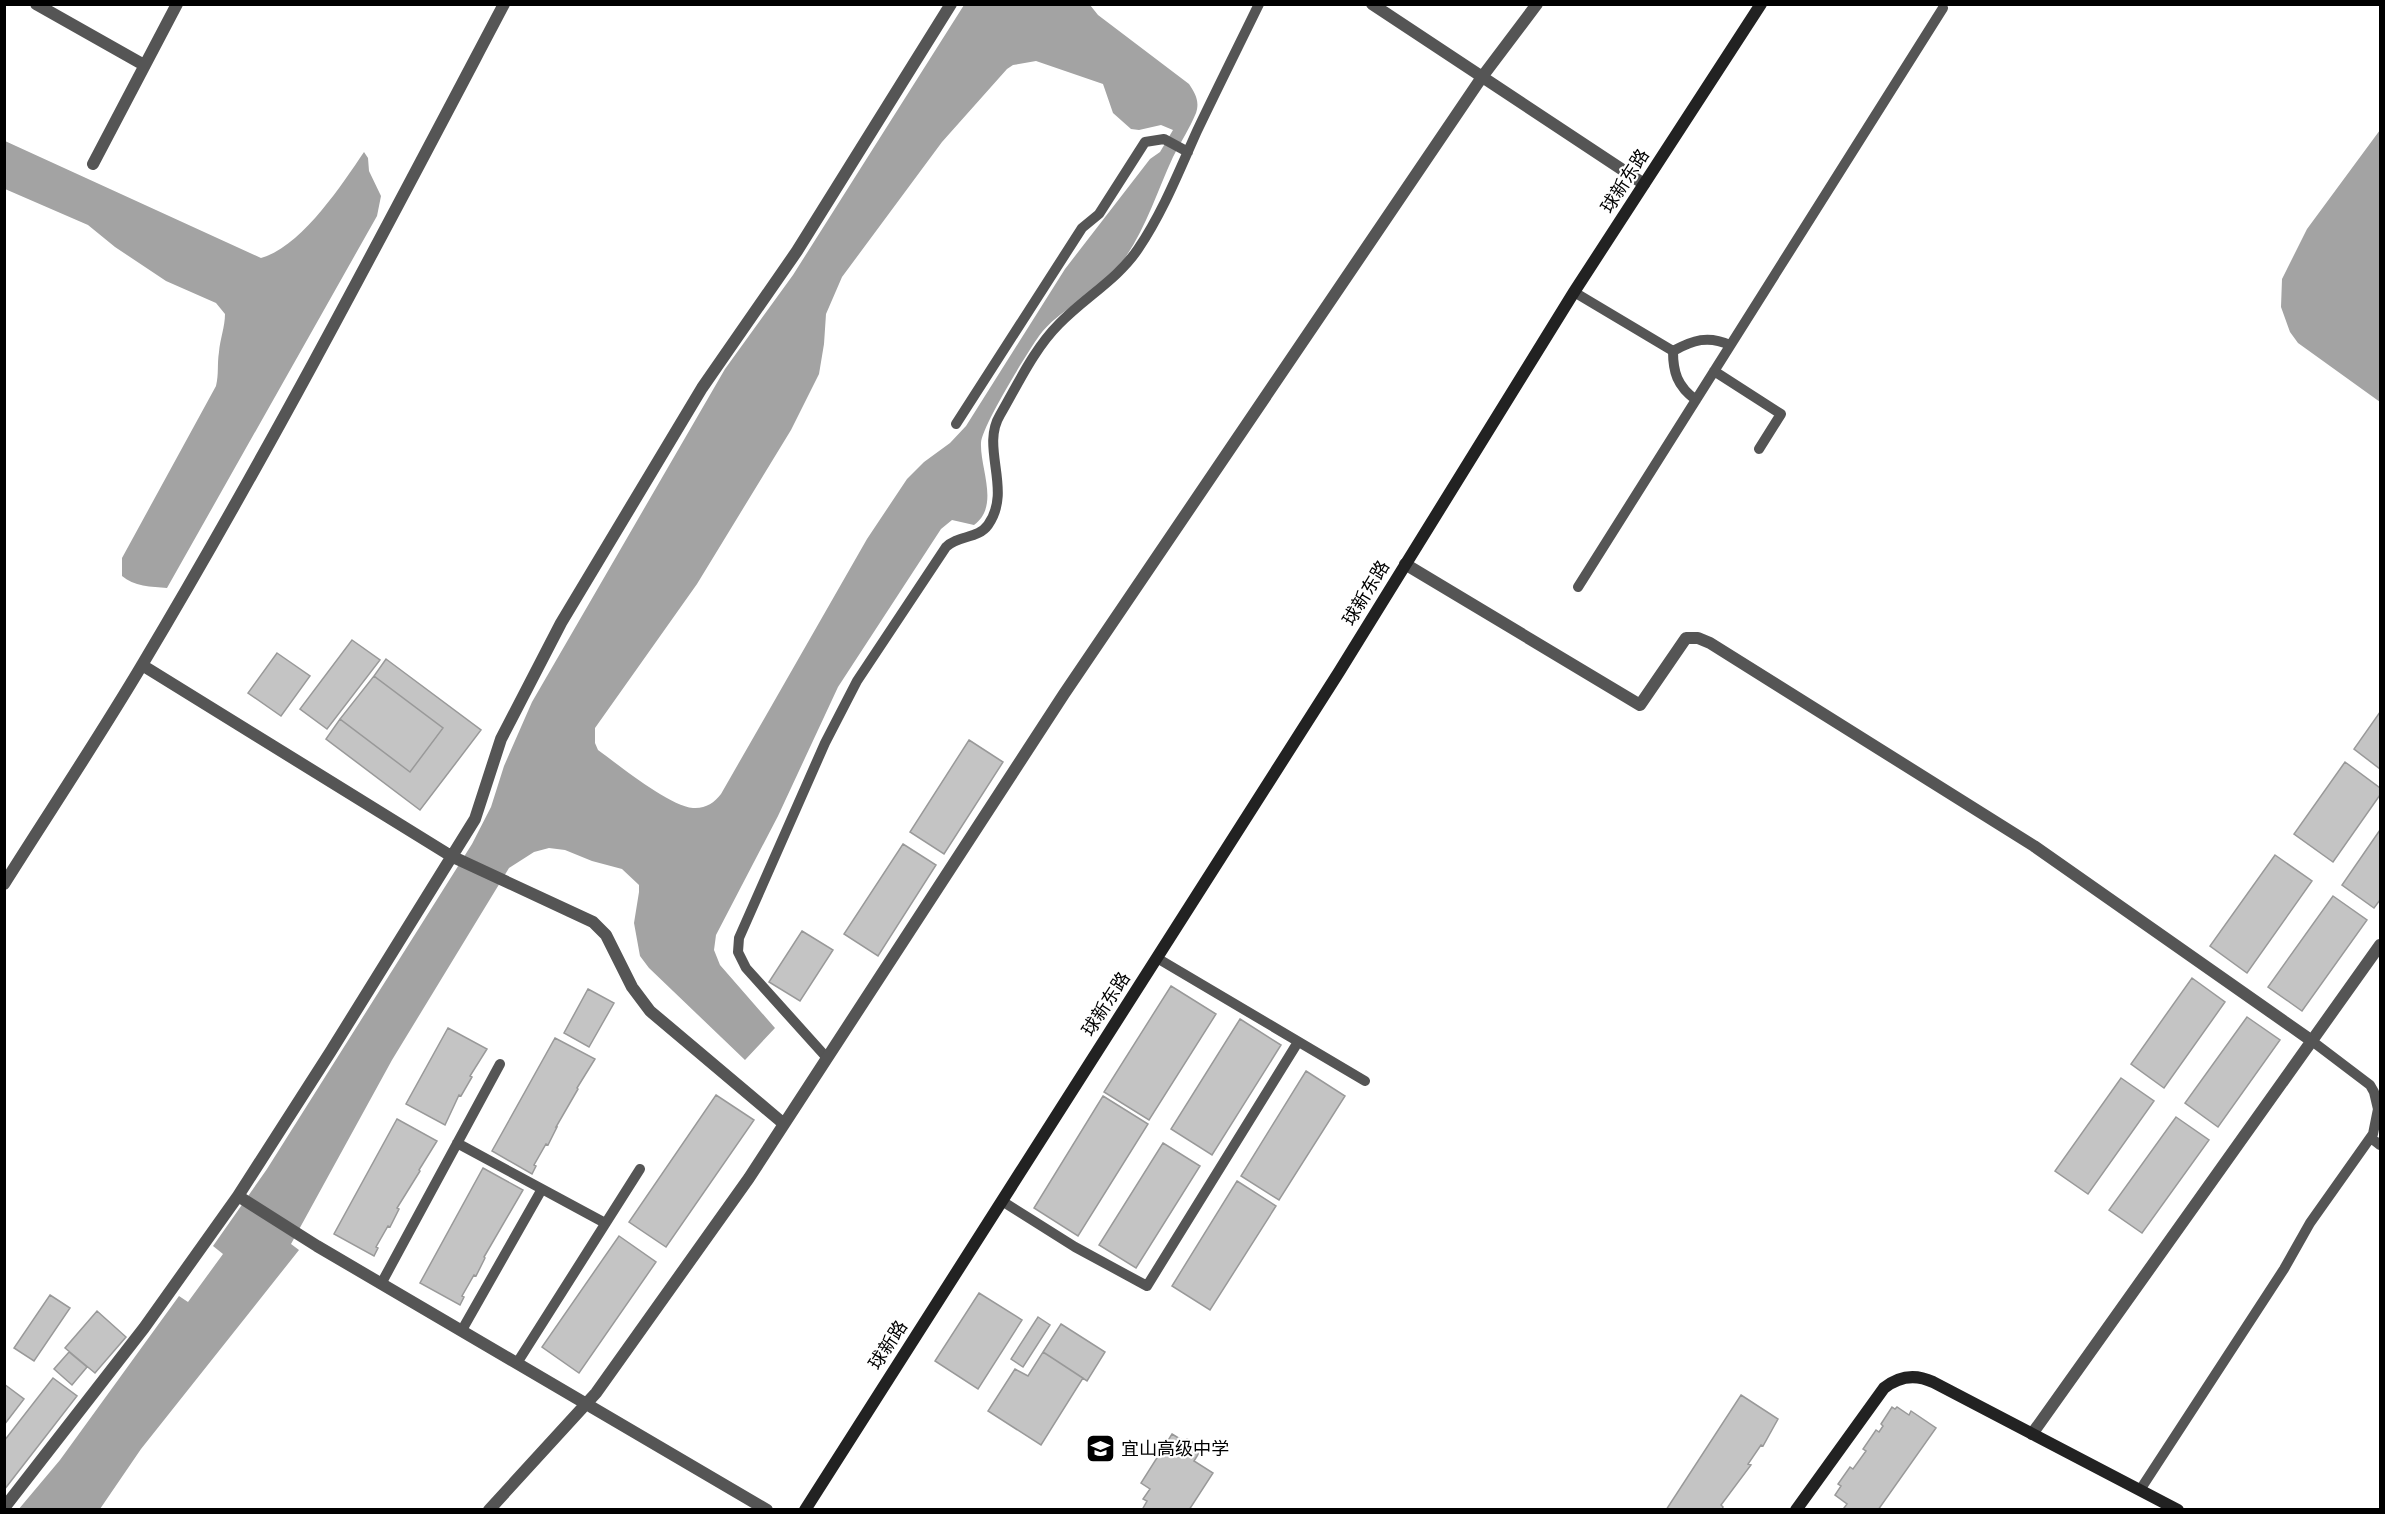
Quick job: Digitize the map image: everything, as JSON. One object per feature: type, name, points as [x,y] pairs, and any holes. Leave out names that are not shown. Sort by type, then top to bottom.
[{"type":"street","points":[[36,4],[144,65]]},
{"type":"street","points":[[93,164],[177,4]]},
{"type":"street","points":[[4,884],[142,665],[327,337],[504,4]]},
{"type":"street","points":[[4,1508],[144,1328],[241,1198],[454,857],[475,819],[501,739],[561,623],[702,388],[797,251],[951,4]]},
{"type":"street","points":[[1372,4],[1644,184]]},
{"type":"street","points":[[489,1509],[587,1404],[749,1178],[1064,694],[1482,77],[1537,4]]},
{"type":"street","name":"球新东路","points":[[1002,1201],[1333,682],[1574,292],[1761,4]]},
{"type":"street","points":[[1405,564],[1640,705],[1686,638],[1698,638],[1710,643],[2034,846],[2312,1041]]},
{"type":"street","points":[[142,665],[454,857],[585,918],[600,928],[611,942],[632,987],[650,1011],[784,1125]]},
{"type":"street","points":[[2032,1434],[2380,945]]},
{"type":"street","points":[[241,1198],[381,1284],[767,1509]]},
{"type":"street","name":"球新路","points":[[805,1509],[1002,1201]]},
{"type":"street","points":[[1796,1509],[1884,1388],[1898,1379],[1916,1376],[1925,1378],[2178,1509]]},
{"type":"lane","points":[[827,1058],[740,961],[739,939],[825,743],[857,681],[946,547],[953,540],[979,533],[989,524],[998,493],[993,443],[996,423],[1045,339],[1061,322],[1104,287],[1138,249],[1159,214],[1184,150],[1259,4]]},
{"type":"lane","points":[[1578,587],[1943,8]]},
{"type":"lane","points":[[956,424],[1082,228],[1099,214],[1145,142],[1164,139],[1184,150]]},
{"type":"lane","points":[[1574,292],[1673,351]]},
{"type":"lane","points":[[1673,351],[1699,339],[1719,340],[1730,345]]},
{"type":"lane","points":[[1673,351],[1676,377],[1687,393],[1696,400]]},
{"type":"lane","points":[[1714,371],[1781,414],[1759,449]]},
{"type":"lane","points":[[1157,958],[1365,1081]]},
{"type":"lane","points":[[2140,1490],[2284,1269],[2310,1223],[2371,1138],[2378,1109],[2370,1085],[2312,1041]]},
{"type":"lane","points":[[1002,1201],[1075,1247],[1147,1286],[1298,1042]]},
{"type":"lane","points":[[381,1284],[500,1064]]},
{"type":"lane","points":[[2371,1138],[2380,1146]]},
{"type":"lane","points":[[457,1143],[606,1223]]},
{"type":"lane","points":[[517,1363],[640,1169]]},
{"type":"lane","points":[[462,1330],[542,1189]]},
{"type":"shaded area","points":[[964,5],[1090,5],[1098,15],[1189,84],[1195,94],[1196,113],[1173,157],[1148,216],[1125,258],[1107,280],[1047,326],[997,406],[981,443],[987,487],[986,508],[982,517],[974,525],[952,520],[941,529],[838,687],[778,816],[716,935],[714,950],[720,965],[775,1028],[745,1060],[649,968],[640,956],[634,923],[639,885],[622,869],[592,861],[565,850],[549,848],[534,852],[509,868],[392,1060],[291,1244],[299,1250],[141,1449],[100,1509],[18,1510],[60,1460],[179,1296],[188,1302],[223,1254],[213,1246],[267,1169],[472,844],[491,807],[504,766],[532,702],[725,369],[793,275]],"holes":[[[1036,61],[1103,84],[1113,113],[1131,129],[1139,130],[1161,125],[1173,130],[1160,152],[1150,159],[1065,269],[966,426],[950,443],[924,462],[907,479],[867,539],[721,794],[709,805],[693,808],[683,806],[658,793],[598,750],[595,743],[595,728],[697,584],[791,430],[819,374],[826,314],[842,277],[942,142],[1007,69],[1013,65]]]},
{"type":"shaded area","points":[[2380,130],[2380,402],[2298,343],[2290,332],[2281,307],[2282,279],[2307,229]]},
{"type":"shaded area","points":[[5,141],[261,258],[276,252],[305,229],[332,198],[364,152],[368,158],[369,171],[381,196],[377,216],[167,588],[143,585],[126,579],[122,576],[122,558],[216,386],[225,314],[216,303],[166,281],[115,247],[88,225],[5,189]]},
{"type":"building","points":[[352,640],[380,660],[327,729],[300,709]]},
{"type":"building","points":[[277,653],[310,676],[281,716],[248,693]]},
{"type":"building","points":[[386,659],[481,730],[420,810],[326,739],[340,719],[410,772],[443,728],[374,676]]},
{"type":"building","points":[[374,676],[443,728],[410,772],[340,719]]},
{"type":"building","points":[[2380,712],[2380,769],[2354,749]]},
{"type":"building","points":[[969,740],[1003,762],[944,854],[910,832]]},
{"type":"building","points":[[2345,762],[2380,788],[2380,795],[2333,862],[2294,834]]},
{"type":"building","points":[[2380,830],[2380,900],[2374,908],[2342,885]]},
{"type":"building","points":[[903,844],[936,865],[878,956],[844,934]]},
{"type":"building","points":[[2275,855],[2312,881],[2247,973],[2210,946]]},
{"type":"building","points":[[2333,896],[2367,920],[2302,1011],[2268,987]]},
{"type":"building","points":[[802,931],[833,950],[800,1001],[769,982]]},
{"type":"building","points":[[2192,978],[2225,1002],[2164,1088],[2131,1064]]},
{"type":"building","points":[[1171,986],[1216,1014],[1149,1120],[1104,1092]]},
{"type":"building","points":[[588,989],[614,1003],[589,1047],[564,1033]]},
{"type":"building","points":[[2247,1017],[2280,1040],[2218,1127],[2185,1103]]},
{"type":"building","points":[[1240,1019],[1281,1045],[1212,1155],[1171,1129]]},
{"type":"building","points":[[448,1028],[487,1049],[470,1076],[472,1077],[461,1096],[459,1095],[445,1125],[406,1104]]},
{"type":"building","points":[[555,1038],[595,1059],[577,1088],[548,1145],[546,1144],[534,1165],[536,1166],[532,1174],[492,1151]]},
{"type":"building","points":[[1306,1071],[1345,1096],[1279,1200],[1241,1176]]},
{"type":"building","points":[[2121,1078],[2154,1101],[2088,1194],[2055,1171]]},
{"type":"building","points":[[716,1095],[754,1120],[666,1247],[629,1222]]},
{"type":"building","points":[[1103,1096],[1148,1124],[1078,1236],[1034,1208]]},
{"type":"building","points":[[2176,1117],[2209,1140],[2142,1233],[2109,1210]]},
{"type":"building","points":[[397,1119],[437,1141],[397,1208],[399,1209],[376,1247],[378,1248],[374,1256],[334,1234]]},
{"type":"building","points":[[1163,1143],[1200,1166],[1136,1268],[1099,1245]]},
{"type":"building","points":[[483,1168],[523,1190],[484,1257],[476,1276],[474,1275],[462,1296],[464,1297],[460,1305],[420,1283]]},
{"type":"building","points":[[1237,1181],[1276,1206],[1210,1310],[1172,1286]]},
{"type":"building","points":[[619,1236],[656,1262],[579,1373],[542,1347]]},
{"type":"building","points":[[979,1293],[1022,1320],[978,1389],[935,1361]]},
{"type":"building","points":[[50,1295],[70,1308],[34,1361],[14,1348]]},
{"type":"building","points":[[97,1311],[126,1337],[95,1373],[65,1348]]},
{"type":"building","points":[[1038,1317],[1050,1325],[1023,1367],[1011,1359]]},
{"type":"building","points":[[1061,1324],[1105,1352],[1087,1381],[1043,1352]]},
{"type":"building","points":[[69,1352],[87,1367],[72,1385],[54,1369]]},
{"type":"building","points":[[1043,1352],[1083,1378],[1041,1445],[988,1411],[1015,1369],[1028,1376]]},
{"type":"building","points":[[53,1378],[77,1396],[4,1490],[4,1441]]},
{"type":"building","points":[[4,1384],[24,1399],[4,1425]]},
{"type":"building","points":[[1741,1395],[1778,1419],[1763,1446],[1761,1445],[1748,1464],[1751,1465],[1721,1505],[1722,1510],[1666,1510]]},
{"type":"building","points":[[1892,1407],[1895,1409],[1897,1407],[1909,1415],[1911,1411],[1936,1428],[1878,1510],[1846,1510],[1844,1508],[1847,1504],[1835,1495],[1841,1486],[1838,1484],[1850,1467],[1853,1469],[1866,1451],[1863,1449],[1876,1430],[1879,1432],[1883,1426],[1881,1424]]},
{"type":"building","points":[[1172,1434],[1185,1442],[1187,1439],[1202,1448],[1194,1461],[1213,1473],[1189,1510],[1142,1510],[1147,1501],[1143,1499],[1150,1489],[1141,1483]]},
{"type":"place","name":"宜山高级中学","points":[[1100,1449]]}]
